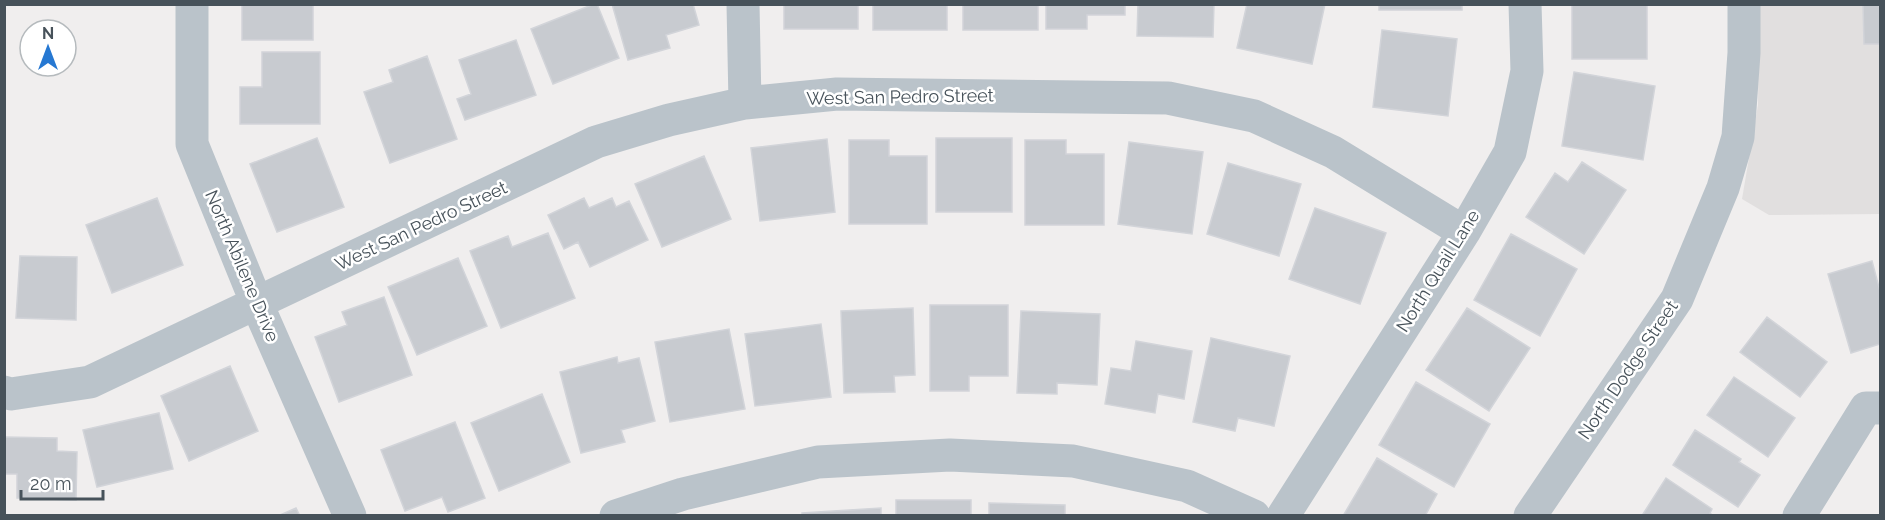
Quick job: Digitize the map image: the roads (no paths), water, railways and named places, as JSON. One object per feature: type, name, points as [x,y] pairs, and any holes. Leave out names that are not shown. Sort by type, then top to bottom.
[{"type":"street","name":"North Abilene Drive","points":[[192,4],[192,144],[257,304],[350,516]]},
{"type":"street","points":[[743,4],[745,103]]},
{"type":"street","name":"North Quail Lane","points":[[1283,516],[1464,232],[1510,152],[1527,71],[1525,4]]},
{"type":"street","name":"North Dodge Street","points":[[1530,516],[1677,299],[1724,188],[1738,137],[1744,53],[1744,4]]},
{"type":"street","name":"West San Pedro Street","points":[[4,392],[11,394],[90,382],[596,142],[669,120],[745,103],[837,93],[1168,98],[1254,116],[1333,152],[1464,232]]},
{"type":"street","points":[[1799,516],[1873,408]]},
{"type":"street","points":[[616,516],[683,494],[818,462],[950,455],[1073,461],[1188,486],[1254,516]]}]
